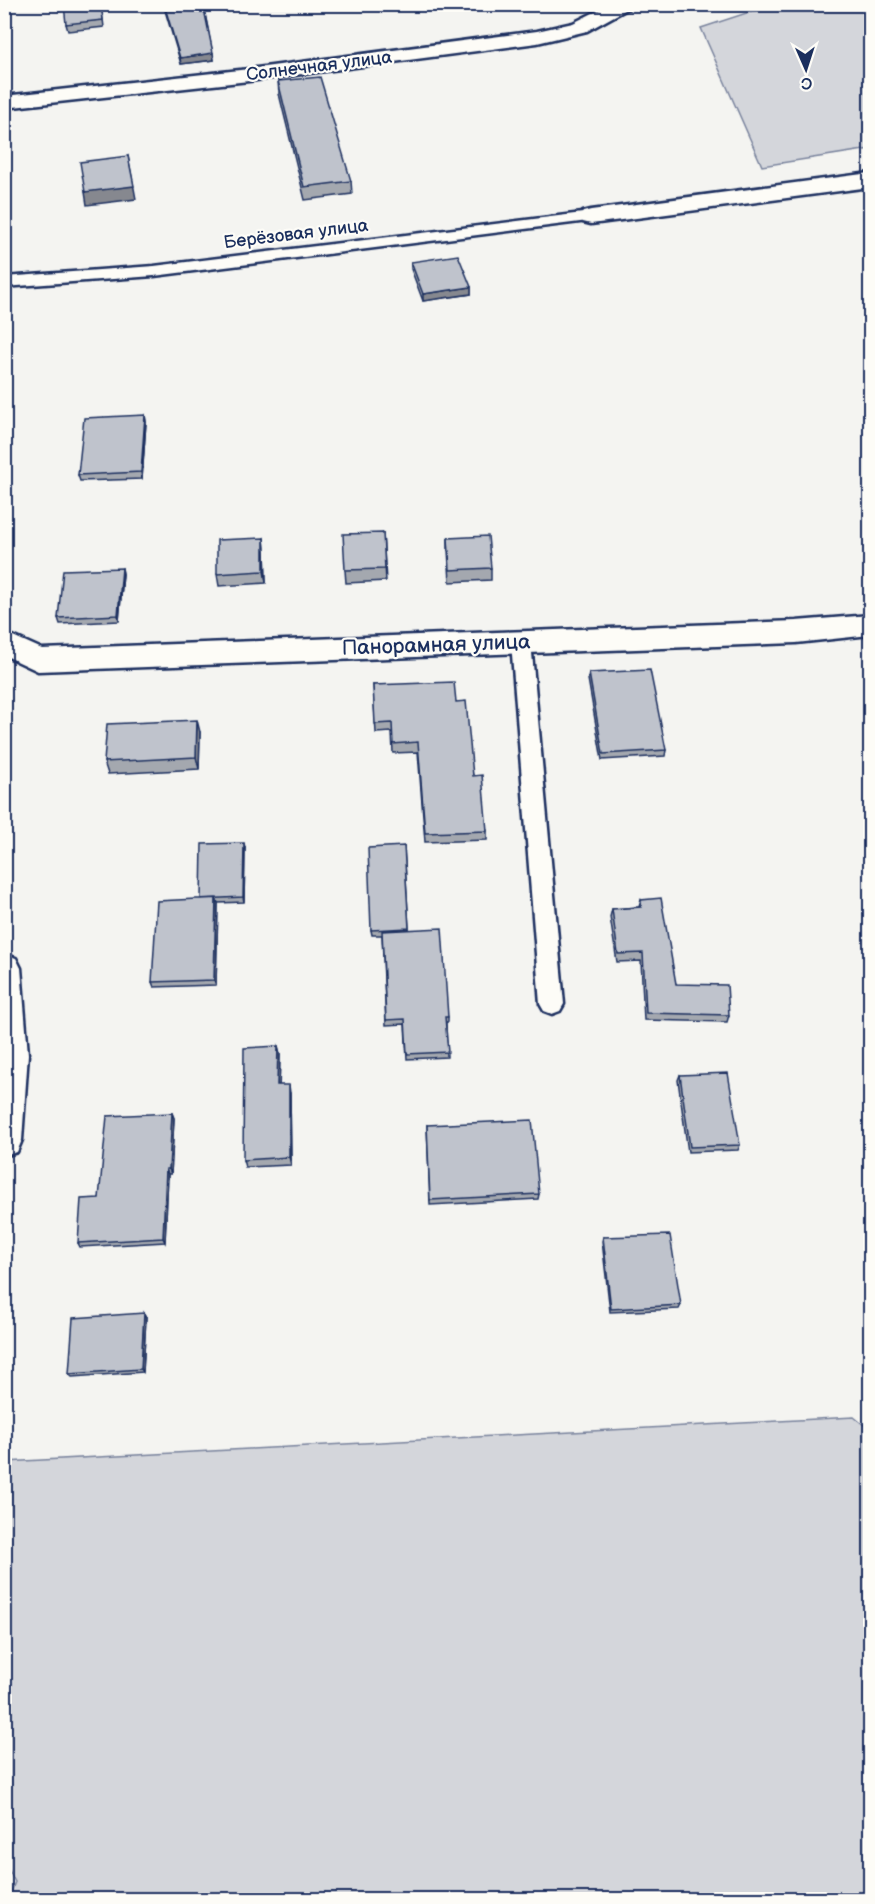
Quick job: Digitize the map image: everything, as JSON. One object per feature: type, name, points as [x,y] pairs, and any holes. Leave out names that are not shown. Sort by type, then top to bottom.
[{"type":"street","name":"Солнечная улица","points":[[4,102],[249,75],[537,38],[580,27],[627,4]]},
{"type":"street","points":[[591,217],[870,180]]},
{"type":"street","name":"Панорамная улица","points":[[4,642],[38,660],[796,632],[870,625]]},
{"type":"street","points":[[4,968],[11,1054],[4,1140]]},
{"type":"lane","name":"Берёзовая улица","points":[[4,282],[154,271],[591,217]]},
{"type":"lane","points":[[521,642],[552,1004]]},
{"type":"shaded area","points":[[774,4],[870,5],[870,149],[762,166],[701,28]]},
{"type":"shaded area","points":[[854,1417],[870,1430],[870,1899],[8,1899],[15,1882],[4,1861],[5,1462]]},
{"type":"building","points":[[64,4],[101,4],[103,20],[66,24]]},
{"type":"building","points":[[164,4],[203,4],[213,53],[180,58]]},
{"type":"building","points":[[320,77],[351,181],[304,187],[278,81]]},
{"type":"building","points":[[128,156],[134,186],[85,192],[80,162]]},
{"type":"building","points":[[458,255],[471,287],[423,294],[411,262]]},
{"type":"building","points":[[145,415],[141,472],[78,475],[84,418]]},
{"type":"building","points":[[383,533],[385,569],[345,570],[343,534]]},
{"type":"building","points":[[488,536],[491,568],[450,570],[448,538]]},
{"type":"building","points":[[264,538],[264,571],[217,574],[217,540]]},
{"type":"building","points":[[122,568],[118,615],[58,618],[63,570]]},
{"type":"building","points":[[650,670],[666,750],[603,754],[589,673]]},
{"type":"building","points":[[454,682],[456,702],[466,701],[473,776],[482,775],[487,831],[425,833],[418,742],[393,744],[392,723],[375,724],[373,685]]},
{"type":"building","points":[[197,720],[196,757],[104,762],[107,724]]},
{"type":"building","points":[[244,843],[243,897],[201,899],[202,844]]},
{"type":"building","points":[[404,846],[409,928],[371,930],[368,848]]},
{"type":"building","points":[[216,898],[214,980],[152,982],[157,901]]},
{"type":"building","points":[[661,898],[676,984],[727,985],[729,1015],[646,1013],[643,953],[618,954],[612,909],[641,907],[641,900]]},
{"type":"building","points":[[442,928],[448,1052],[407,1054],[405,1019],[386,1020],[382,931]]},
{"type":"building","points":[[278,1046],[277,1085],[289,1085],[289,1157],[243,1160],[244,1048]]},
{"type":"building","points":[[728,1073],[740,1145],[690,1147],[680,1075]]},
{"type":"building","points":[[172,1113],[169,1169],[166,1169],[163,1238],[78,1243],[81,1199],[99,1198],[107,1116]]},
{"type":"building","points":[[532,1120],[539,1194],[430,1200],[427,1125]]},
{"type":"building","points":[[670,1235],[681,1305],[611,1309],[603,1237]]},
{"type":"building","points":[[144,1313],[141,1369],[69,1374],[73,1318]]}]
